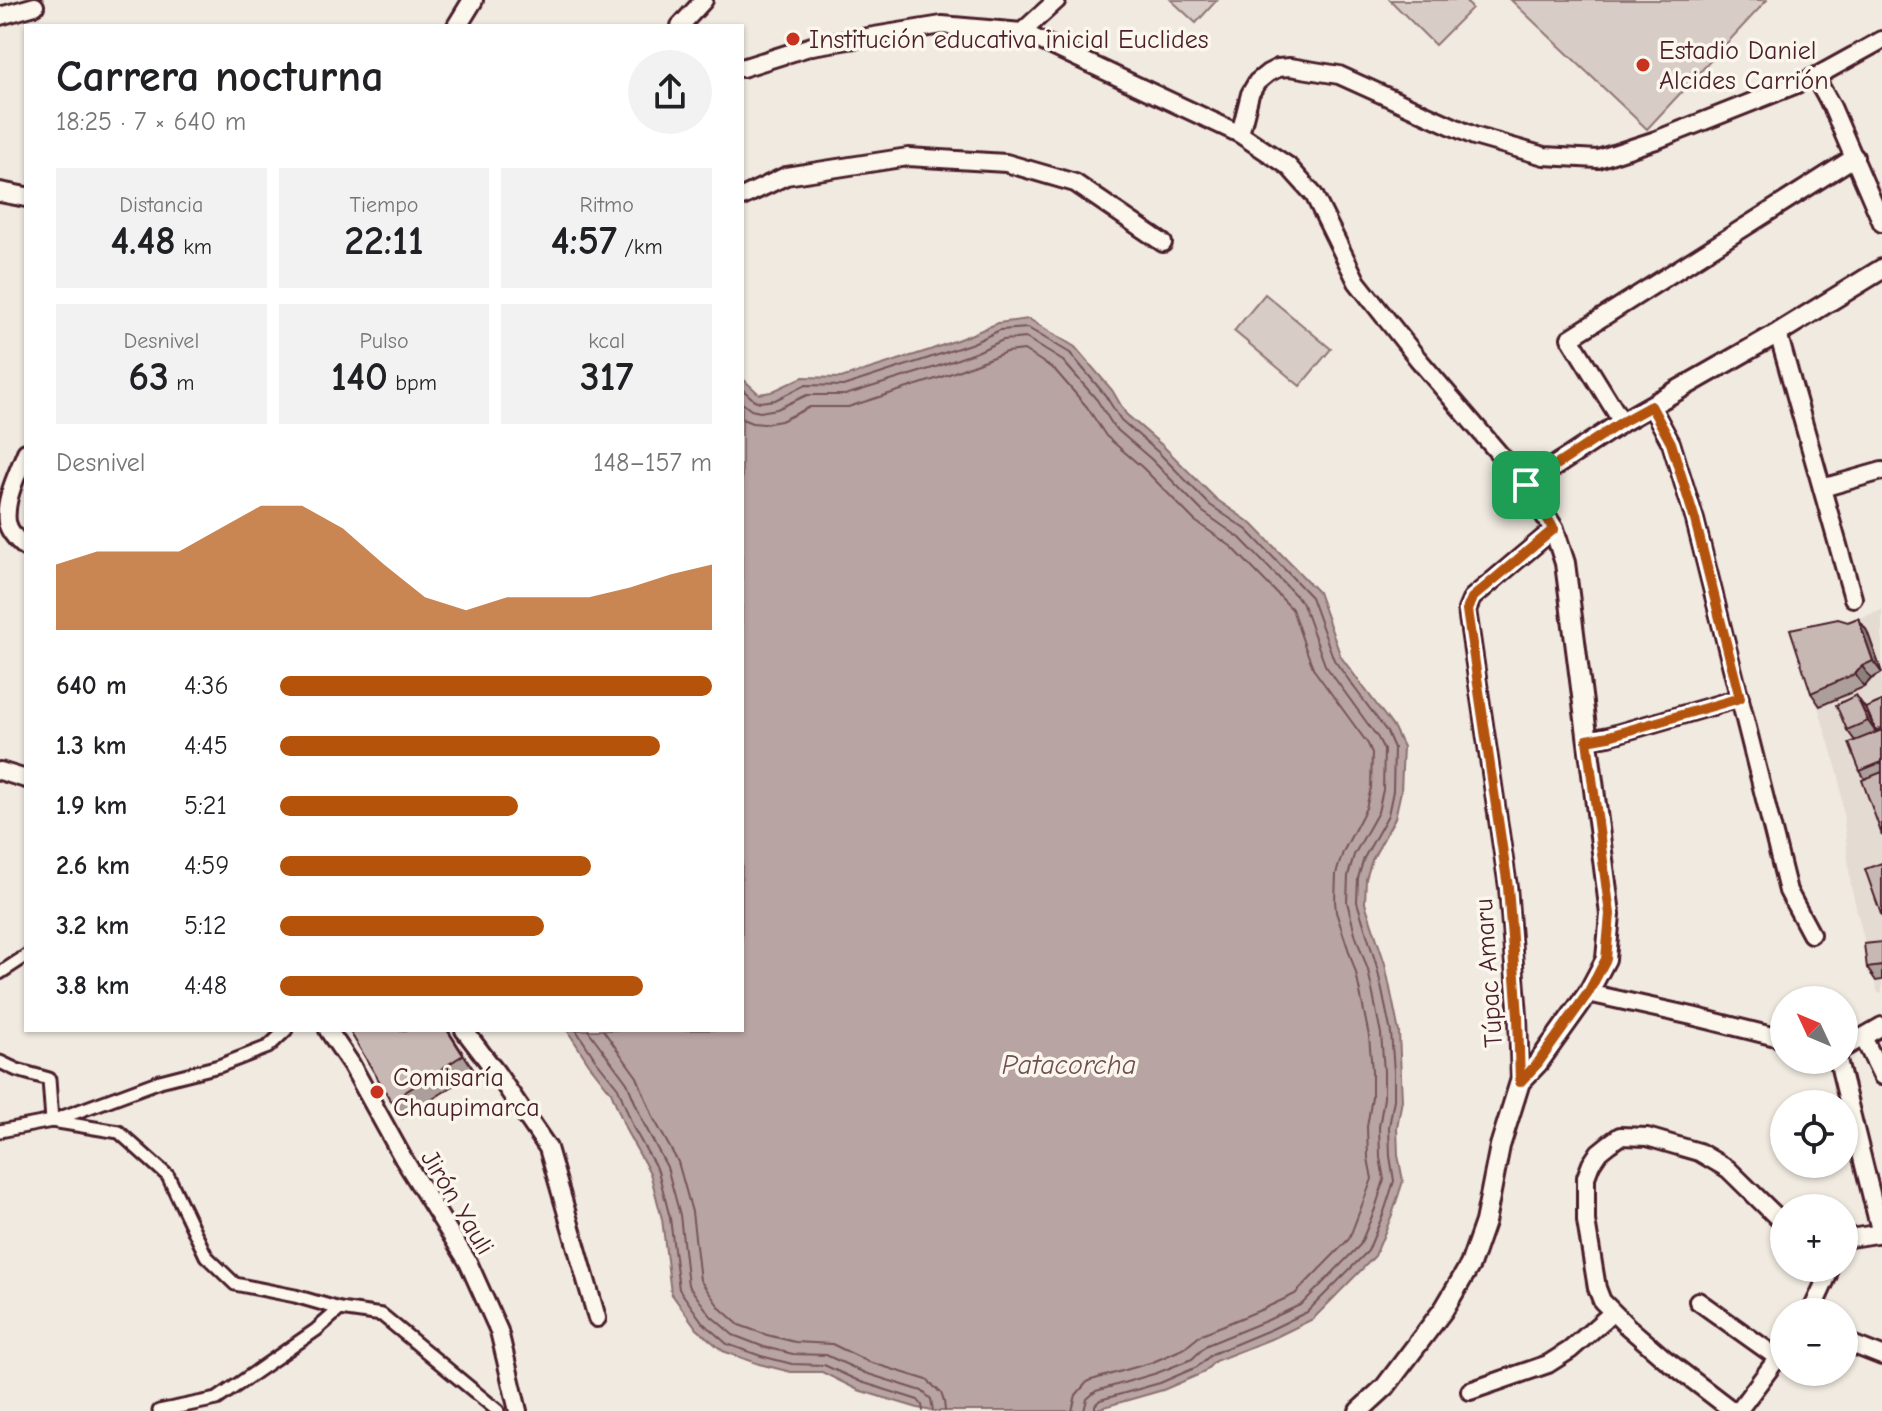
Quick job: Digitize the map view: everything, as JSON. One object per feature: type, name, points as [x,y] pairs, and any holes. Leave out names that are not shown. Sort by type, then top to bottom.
[{"type":"street","points":[[458,24],[473,0]]},
{"type":"street","points":[[682,24],[704,0]]},
{"type":"street","points":[[1022,32],[1057,0]]},
{"type":"street","points":[[0,16],[35,6]]},
{"type":"street","points":[[744,67],[812,46],[942,25],[1022,32],[1240,134],[1288,166],[1314,195],[1357,282],[1526,485],[1554,529],[1565,563],[1610,914],[1606,959],[1588,993],[1538,1063],[1520,1082]]},
{"type":"street","points":[[1240,134],[1250,94],[1257,82],[1278,68],[1290,67],[1339,75],[1474,136],[1544,156],[1598,159],[1656,140],[1815,77],[1882,40]]},
{"type":"street","points":[[1815,77],[1855,157],[1882,223]]},
{"type":"street","points":[[744,196],[786,176],[908,157],[1006,163],[1075,183],[1163,243]]},
{"type":"street","points":[[1622,422],[1570,338],[1855,157]]},
{"type":"street","points":[[0,192],[24,197]]},
{"type":"street","points":[[1526,485],[1622,422],[1778,333],[1882,269]]},
{"type":"street","points":[[1778,333],[1853,598]]},
{"type":"street","points":[[1651,406],[1671,443],[1695,520],[1788,891],[1811,934]]},
{"type":"street","points":[[24,457],[7,503],[7,525],[24,546]]},
{"type":"street","points":[[1822,488],[1882,471]]},
{"type":"street","name":"Túpac Amaru","points":[[1359,1411],[1385,1387],[1436,1320],[1470,1265],[1485,1222],[1500,1146],[1520,1082],[1508,887],[1467,610],[1472,598],[1554,529]]},
{"type":"street","points":[[1587,740],[1740,698]]},
{"type":"street","points":[[0,771],[24,778]]},
{"type":"street","points":[[0,973],[24,957]]},
{"type":"street","points":[[1588,993],[1770,1036]]},
{"type":"street","points":[[1858,1040],[1882,1026]]},
{"type":"street","points":[[0,1131],[52,1121],[160,1081],[231,1061],[268,1047],[284,1032]]},
{"type":"street","name":"Jirón Yauli","points":[[329,1032],[468,1262],[499,1331],[518,1411]]},
{"type":"street","points":[[466,1032],[548,1148],[597,1318]]},
{"type":"street","points":[[1863,1037],[1882,1076]]},
{"type":"street","points":[[0,1062],[49,1079],[52,1121]]},
{"type":"street","points":[[1841,1074],[1881,1233],[1858,1237]]},
{"type":"street","points":[[52,1121],[119,1132],[168,1176],[206,1256],[235,1284],[340,1309],[382,1315],[498,1411]]},
{"type":"street","points":[[1770,1210],[1728,1169],[1699,1152],[1647,1137],[1620,1136],[1599,1152],[1586,1177],[1586,1221],[1597,1288],[1602,1301],[1612,1313],[1665,1359],[1736,1411],[1770,1368]]},
{"type":"street","points":[[1698,1301],[1770,1347]]},
{"type":"street","points":[[159,1411],[217,1399],[316,1330],[340,1309]]},
{"type":"street","points":[[1470,1391],[1548,1364],[1570,1350],[1612,1313]]},
{"type":"street","points":[[1858,1347],[1882,1356]]},
{"type":"shaded area","points":[[1171,0],[1217,0],[1196,23]]},
{"type":"shaded area","points":[[1390,0],[1465,0],[1472,8],[1435,45]]},
{"type":"shaded area","name":"Estadio Daniel Alcides Carrión","points":[[1511,0],[1767,0],[1647,129]]},
{"type":"shaded area","points":[[1265,294],[1331,349],[1300,386],[1234,331]]},
{"type":"shaded area","points":[[1882,610],[1882,993],[1878,993],[1851,886],[1839,776],[1798,641]]},
{"type":"water","name":"Patacorcha","points":[[1029,319],[1075,347],[1112,390],[1126,414],[1216,499],[1252,524],[1318,592],[1341,657],[1394,728],[1403,747],[1401,791],[1395,818],[1372,860],[1366,879],[1365,903],[1385,964],[1399,1032],[1402,1100],[1397,1127],[1403,1181],[1375,1256],[1313,1319],[1215,1361],[1203,1373],[1163,1390],[1090,1411],[932,1411],[858,1390],[822,1372],[791,1372],[723,1351],[697,1329],[671,1293],[662,1219],[650,1173],[627,1132],[611,1092],[568,1032],[744,1032],[744,380],[759,394],[771,392],[803,377],[841,378],[930,350],[998,323]]},
{"type":"building","points":[[1858,618],[1873,661],[1855,674],[1811,693],[1790,629]]},
{"type":"building","points":[[1856,695],[1868,721],[1847,730],[1836,705]]},
{"type":"building","points":[[1882,701],[1882,728],[1876,731],[1866,708]]},
{"type":"building","points":[[1882,730],[1882,762],[1860,771],[1849,743]]},
{"type":"building","points":[[1882,772],[1882,835],[1862,780]]},
{"type":"building","points":[[1882,863],[1882,917],[1865,869]]},
{"type":"building","points":[[1882,942],[1882,966],[1867,968],[1864,944]]},
{"type":"building","points":[[350,1032],[448,1032],[463,1055],[391,1101]]},
{"type":"place","name":"Institución educativa inicial Euclides","points":[[793,39]]},
{"type":"place","name":"Estadio Daniel Alcides Carrión","points":[[1643,65]]},
{"type":"place","name":"Comisaría Chaupimarca","points":[[377,1092]]},
{"type":"route","points":[[1651,406],[1671,443],[1695,520],[1740,698],[1587,740],[1610,914],[1606,959],[1588,993],[1538,1063],[1520,1082],[1508,887],[1467,610],[1472,598],[1554,529],[1526,485],[1651,406]]}]
